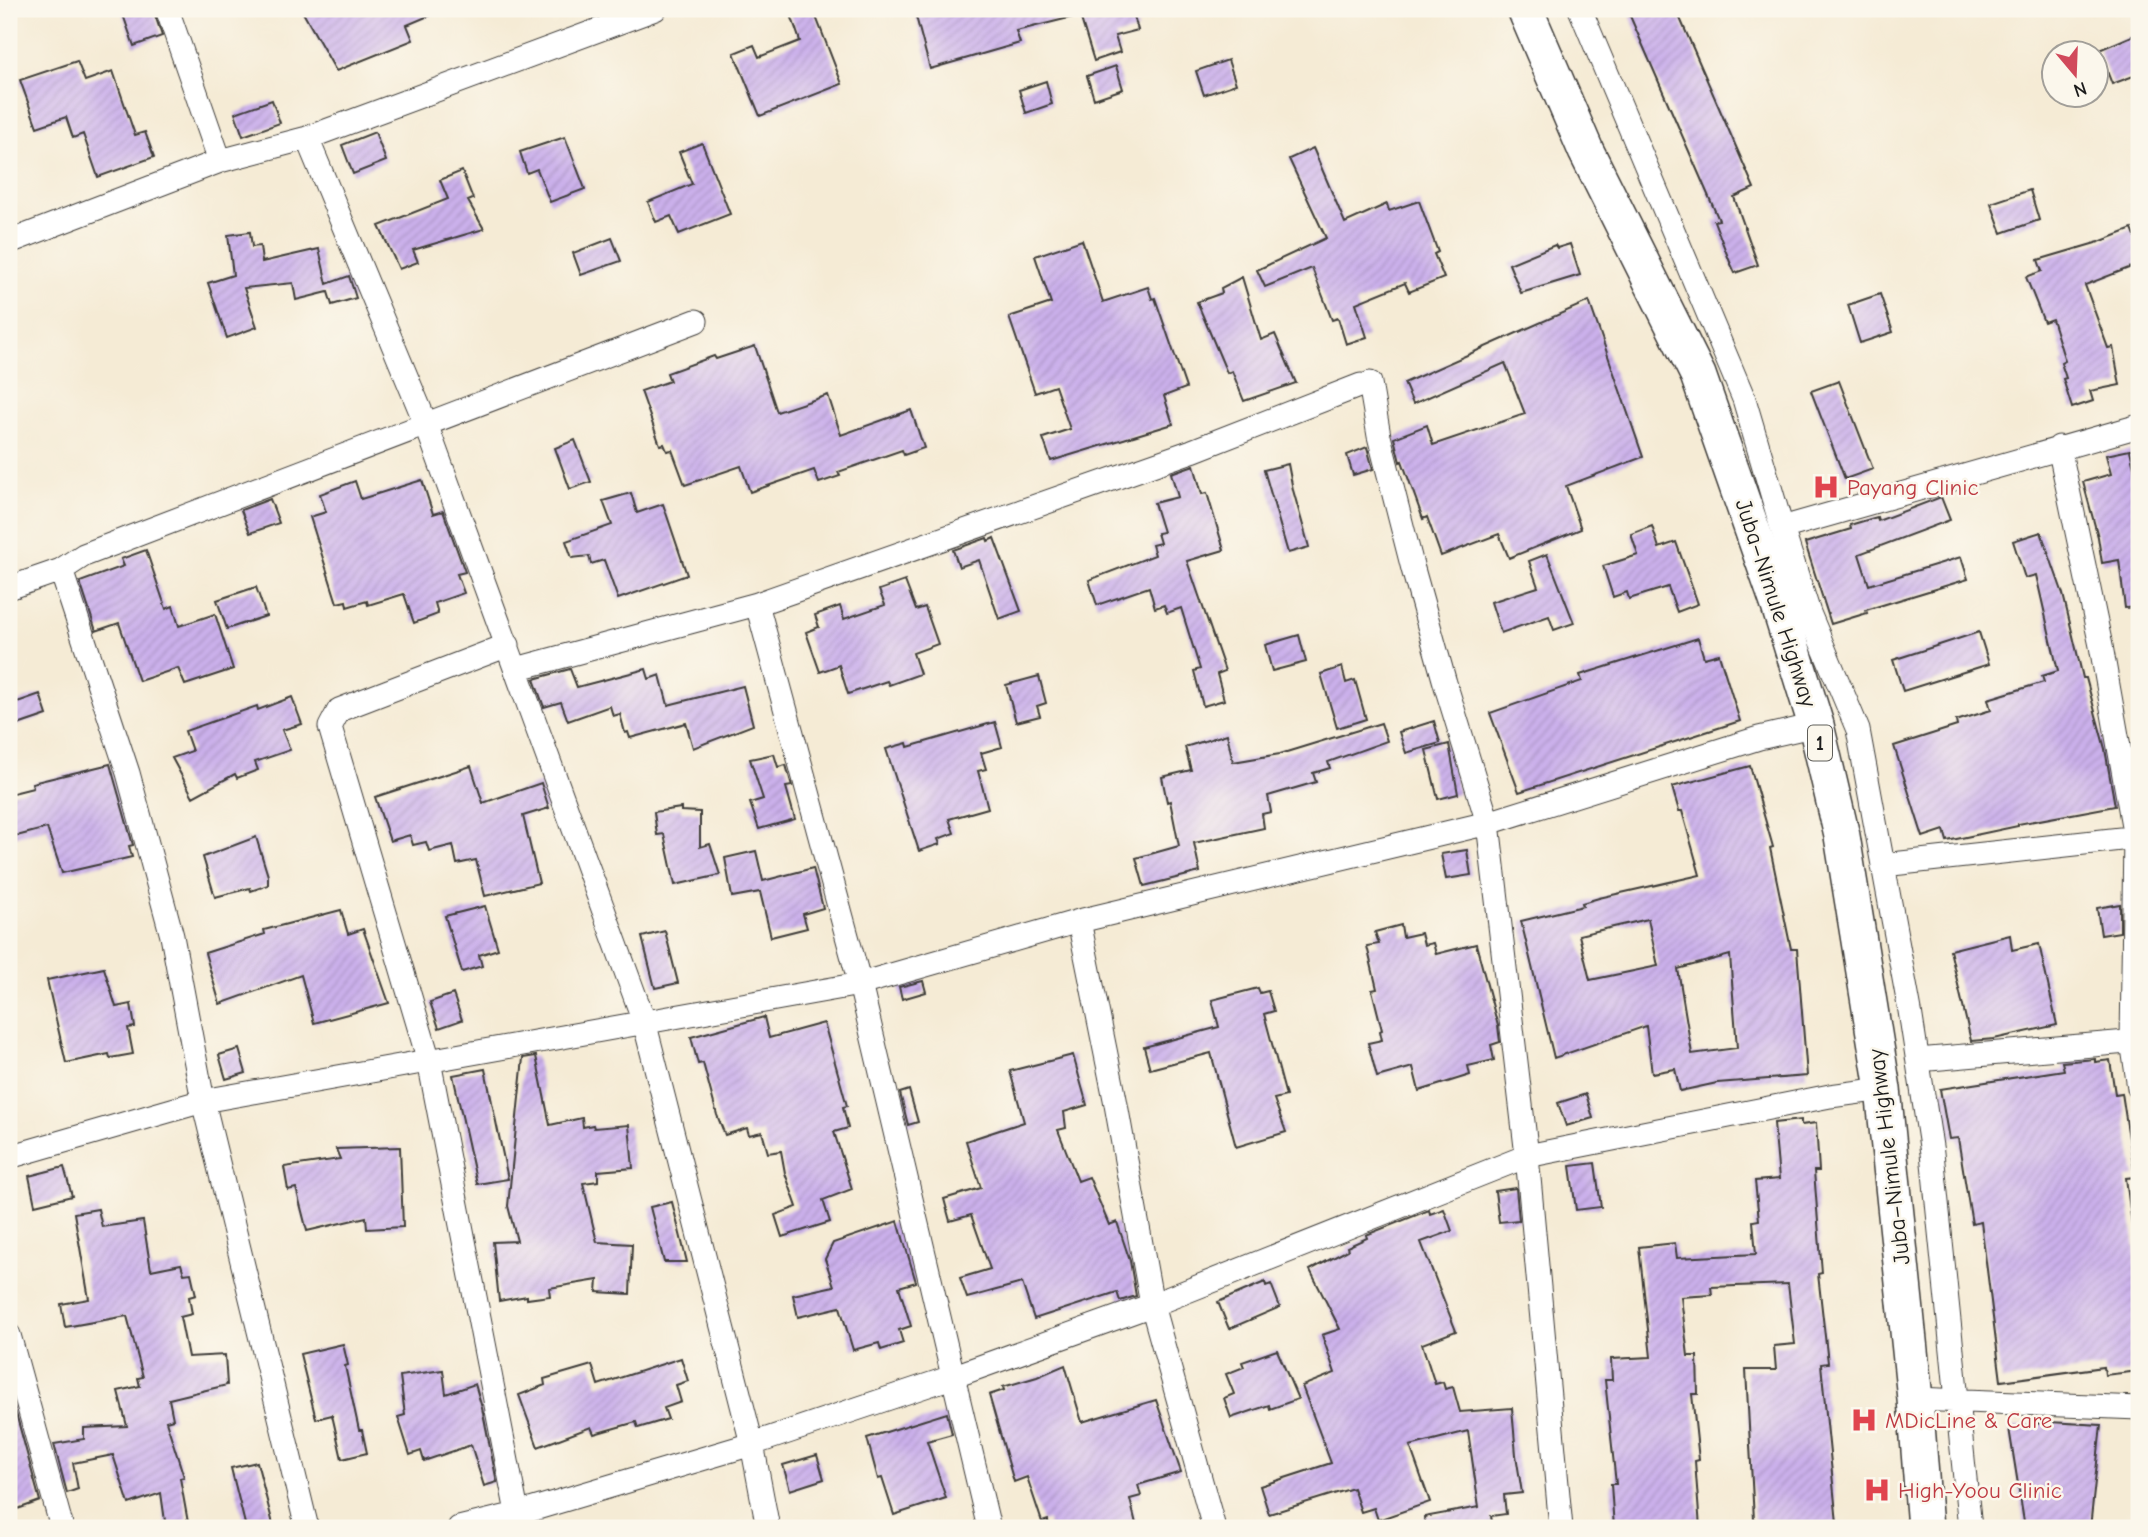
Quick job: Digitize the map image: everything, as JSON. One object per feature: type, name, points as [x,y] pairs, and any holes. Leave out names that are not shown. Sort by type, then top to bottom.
[{"type":"main road","name":"Juba–Nimule Highway","points":[[1533,10],[1586,151],[1698,375],[1779,606],[1816,725],[1842,836],[1883,1089],[1915,1399],[1925,1528]]},
{"type":"street","points":[[167,9],[220,161]]},
{"type":"street","points":[[9,242],[220,161],[307,138],[655,9]]},
{"type":"street","points":[[1580,9],[1744,399],[1810,612],[1858,730],[1918,1060],[1932,1153],[1970,1528]]},
{"type":"street","points":[[307,138],[426,424],[644,1021],[752,1444],[768,1528]]},
{"type":"street","points":[[9,587],[61,570],[84,555],[696,321]]},
{"type":"street","points":[[516,670],[757,604],[1192,452],[1366,384],[1413,569],[1488,823],[1527,1156],[1561,1528]]},
{"type":"street","points":[[1782,528],[2139,426]]},
{"type":"street","points":[[2059,447],[2101,646],[2137,837],[2136,1041],[2139,1088]]},
{"type":"street","points":[[61,570],[128,773],[165,911],[202,1101],[307,1528]]},
{"type":"street","points":[[757,604],[860,984],[989,1528]]},
{"type":"street","points":[[508,645],[339,710],[330,727],[429,1060],[519,1521]]},
{"type":"street","points":[[9,1157],[202,1101],[860,984],[1079,921],[1488,823],[1759,738],[1816,725]]},
{"type":"street","points":[[1883,865],[2137,837]]},
{"type":"street","points":[[1079,921],[1115,1099],[1152,1305],[1214,1528]]},
{"type":"street","points":[[1918,1060],[2136,1041]]},
{"type":"street","points":[[459,1528],[519,1521],[952,1377],[1152,1305],[1527,1156],[1830,1096],[1883,1089]]},
{"type":"street","points":[[9,1335],[62,1528]]},
{"type":"street","points":[[952,1377],[998,1528]]},
{"type":"street","points":[[1915,1399],[2139,1408]]},
{"type":"building","points":[[121,9],[153,9],[162,36],[134,46]]},
{"type":"building","points":[[301,9],[445,9],[407,25],[413,40],[336,71]]},
{"type":"building","points":[[789,9],[813,9],[842,84],[760,116],[734,53],[754,45],[759,57],[800,41]]},
{"type":"building","points":[[914,9],[1072,9],[1073,17],[1016,31],[1020,43],[930,69]]},
{"type":"building","points":[[1078,9],[1132,9],[1138,30],[1115,36],[1120,52],[1094,61]]},
{"type":"building","points":[[1647,9],[1676,9],[1754,188],[1734,197],[1758,265],[1735,273],[1730,262],[1714,221],[1719,220],[1630,16]]},
{"type":"building","points":[[2139,33],[2139,74],[2112,84],[2110,45]]},
{"type":"building","points":[[1228,60],[1236,84],[1204,95],[1196,71]]},
{"type":"building","points":[[77,61],[85,81],[113,71],[135,135],[145,132],[154,157],[98,177],[83,134],[73,138],[66,117],[37,127],[20,80]]},
{"type":"building","points":[[1116,66],[1123,89],[1094,99],[1087,76]]},
{"type":"building","points":[[1046,81],[1052,104],[1026,113],[1019,90]]},
{"type":"building","points":[[272,100],[280,123],[243,136],[235,113]]},
{"type":"building","points":[[375,132],[386,161],[353,174],[342,145]]},
{"type":"building","points":[[565,137],[585,189],[550,202],[537,169],[527,173],[520,152]]},
{"type":"building","points":[[702,143],[730,214],[679,234],[671,216],[656,222],[648,202],[692,184],[679,152]]},
{"type":"building","points":[[1313,148],[1345,223],[1387,204],[1389,211],[1419,201],[1438,252],[1434,254],[1444,278],[1409,292],[1405,283],[1356,303],[1367,337],[1346,344],[1338,318],[1332,320],[1312,268],[1265,287],[1257,270],[1326,238],[1289,159]]},
{"type":"building","points":[[462,171],[473,199],[468,201],[484,229],[413,250],[418,262],[399,269],[379,226],[448,199],[440,180]]},
{"type":"building","points":[[2030,190],[2039,220],[2002,233],[1991,203]]},
{"type":"building","points":[[2132,229],[2139,247],[2139,264],[2085,285],[2108,348],[2113,347],[2120,385],[2090,391],[2093,401],[2072,408],[2063,379],[2066,378],[2061,363],[2065,361],[2052,319],[2044,322],[2026,277],[2042,271],[2038,260]]},
{"type":"building","points":[[250,232],[252,247],[260,246],[262,262],[319,249],[327,284],[349,276],[356,298],[332,305],[328,292],[296,300],[293,283],[244,288],[257,327],[227,338],[208,283],[233,275],[228,235]]},
{"type":"building","points":[[612,238],[621,261],[581,275],[573,253]]},
{"type":"building","points":[[1082,240],[1103,302],[1148,287],[1152,299],[1155,298],[1186,388],[1164,396],[1173,424],[1051,461],[1043,438],[1070,429],[1055,386],[1035,393],[1009,317],[1051,303],[1035,256]]},
{"type":"building","points":[[1570,244],[1580,275],[1521,293],[1509,264],[1555,245],[1557,248]]},
{"type":"building","points":[[1242,277],[1261,340],[1275,334],[1296,383],[1244,401],[1232,371],[1227,373],[1197,302],[1222,293],[1221,288]]},
{"type":"building","points":[[1880,294],[1893,332],[1860,343],[1848,305]]},
{"type":"building","points":[[1589,301],[1643,457],[1566,486],[1581,529],[1509,558],[1499,534],[1441,556],[1427,517],[1423,519],[1402,461],[1400,462],[1394,438],[1427,425],[1433,445],[1525,414],[1505,363],[1413,404],[1404,383]]},
{"type":"building","points":[[755,346],[777,412],[828,395],[841,435],[911,410],[924,448],[904,455],[902,450],[838,472],[840,476],[819,483],[814,470],[750,492],[741,466],[685,485],[672,450],[667,451],[664,444],[660,445],[641,391],[670,381],[667,373],[714,356],[716,359]]},
{"type":"building","points":[[1839,381],[1873,469],[1845,479],[1811,391]]},
{"type":"building","points":[[575,440],[591,482],[570,489],[555,448]]},
{"type":"building","points":[[1367,447],[1373,469],[1353,475],[1347,455]]},
{"type":"building","points":[[2130,450],[2139,489],[2139,607],[2125,608],[2119,560],[2102,563],[2083,482],[2111,474],[2106,455]]},
{"type":"building","points":[[1288,464],[1309,547],[1288,553],[1264,470]]},
{"type":"building","points":[[1194,465],[1202,494],[1207,493],[1224,550],[1187,561],[1225,671],[1217,674],[1224,700],[1203,706],[1194,671],[1200,669],[1181,608],[1167,613],[1164,605],[1155,608],[1149,587],[1097,605],[1089,580],[1155,555],[1152,545],[1160,543],[1157,533],[1163,532],[1154,503],[1178,497],[1171,473]]},
{"type":"building","points":[[422,480],[433,514],[443,511],[465,572],[457,574],[464,593],[435,603],[438,614],[414,623],[404,594],[368,605],[367,601],[347,607],[346,601],[337,603],[310,517],[326,512],[320,494],[355,481],[361,499]]},
{"type":"building","points":[[631,493],[637,513],[663,504],[687,575],[618,599],[604,560],[591,564],[589,556],[572,558],[566,541],[612,525],[603,501]]},
{"type":"building","points":[[1941,497],[1950,520],[1859,554],[1869,585],[1961,557],[1968,579],[1866,610],[1867,613],[1831,624],[1805,543],[1851,529],[1850,525],[1877,517],[1878,521]]},
{"type":"building","points":[[270,499],[279,523],[250,533],[241,510]]},
{"type":"building","points":[[1652,526],[1659,548],[1676,542],[1698,604],[1677,612],[1668,587],[1629,599],[1627,592],[1613,597],[1603,566],[1638,555],[1631,534]]},
{"type":"building","points":[[2041,532],[2063,594],[2083,678],[2086,678],[2105,749],[2115,806],[2018,824],[1947,841],[1944,830],[1923,837],[1894,746],[1957,726],[1956,721],[1991,710],[1988,699],[2044,682],[2042,676],[2058,671],[2036,575],[2025,578],[2013,541]]},
{"type":"building","points":[[987,538],[988,541],[994,538],[1021,611],[999,619],[979,560],[959,567],[953,550]]},
{"type":"building","points":[[146,550],[166,609],[173,606],[179,626],[215,614],[233,669],[185,685],[178,668],[139,681],[119,623],[96,631],[80,582],[124,566],[121,559]]},
{"type":"building","points":[[1547,554],[1574,623],[1554,630],[1549,616],[1501,633],[1491,602],[1538,587],[1529,561]]},
{"type":"building","points":[[905,581],[916,610],[925,607],[938,644],[913,653],[920,674],[889,685],[887,681],[848,694],[839,665],[820,672],[806,632],[819,627],[815,615],[840,606],[844,619],[885,605],[879,590]]},
{"type":"building","points":[[256,587],[266,616],[227,629],[217,600]]},
{"type":"building","points":[[1979,632],[1989,664],[1903,691],[1893,660]]},
{"type":"building","points":[[1299,635],[1306,662],[1272,671],[1265,645]]},
{"type":"building","points":[[1698,638],[1704,658],[1719,654],[1740,721],[1519,792],[1490,713],[1582,681],[1580,675]]},
{"type":"building","points":[[1342,667],[1346,683],[1355,680],[1366,719],[1337,728],[1321,674]]},
{"type":"building","points":[[570,669],[577,687],[646,669],[649,679],[660,675],[668,705],[743,686],[753,725],[693,748],[686,723],[630,738],[628,732],[625,733],[620,714],[613,716],[610,706],[568,721],[561,702],[544,707],[534,679]]},
{"type":"building","points":[[1039,676],[1046,703],[1037,706],[1040,716],[1016,722],[1006,685]]},
{"type":"building","points":[[40,694],[47,715],[9,728],[9,705]]},
{"type":"building","points":[[292,697],[302,724],[282,730],[290,750],[255,762],[258,770],[237,778],[235,774],[193,797],[172,758],[192,751],[185,731]]},
{"type":"building","points":[[1434,721],[1440,743],[1406,753],[1399,732]]},
{"type":"building","points":[[995,722],[1002,747],[981,753],[986,769],[978,771],[988,808],[949,819],[954,833],[938,839],[940,844],[919,851],[886,749],[907,743],[908,747]]},
{"type":"building","points":[[1381,723],[1387,741],[1328,762],[1330,768],[1313,773],[1316,782],[1268,796],[1271,812],[1262,814],[1264,828],[1194,843],[1200,872],[1144,886],[1136,858],[1179,846],[1162,777],[1191,770],[1185,747],[1227,734],[1233,762],[1280,754]]},
{"type":"building","points":[[1449,744],[1458,794],[1438,799],[1426,750]]},
{"type":"building","points":[[774,754],[778,767],[786,765],[792,786],[786,787],[795,819],[759,829],[750,803],[763,799],[750,759]]},
{"type":"building","points":[[110,764],[133,845],[129,846],[132,857],[62,873],[47,828],[13,837],[9,820],[9,794],[33,788],[32,783]]},
{"type":"building","points":[[471,766],[483,803],[541,783],[549,808],[523,816],[539,883],[485,896],[476,860],[457,864],[453,845],[429,851],[426,842],[413,845],[410,835],[390,841],[375,797]]},
{"type":"building","points":[[1750,766],[1773,847],[1770,848],[1791,949],[1797,949],[1807,1076],[1717,1083],[1680,1091],[1675,1069],[1652,1073],[1646,1026],[1554,1058],[1521,921],[1583,906],[1582,903],[1599,898],[1700,875],[1682,811],[1679,811],[1672,787]],"holes":[[[1648,919],[1658,966],[1590,980],[1579,935]],[[1730,955],[1737,1048],[1692,1054],[1678,969]]]},
{"type":"building","points":[[681,808],[681,811],[700,812],[700,847],[710,844],[720,875],[675,885],[664,834],[657,835],[654,812]]},
{"type":"building","points":[[256,837],[268,876],[268,885],[215,897],[203,857]]},
{"type":"building","points":[[1467,850],[1471,875],[1446,879],[1441,854]]},
{"type":"building","points":[[756,851],[763,881],[813,868],[823,908],[803,914],[807,928],[771,937],[760,892],[732,897],[725,858]]},
{"type":"building","points":[[2120,904],[2120,932],[2101,935],[2097,908]]},
{"type":"building","points":[[485,906],[498,949],[479,955],[482,966],[462,972],[445,916]]},
{"type":"building","points":[[341,910],[348,934],[363,929],[389,1003],[314,1023],[301,975],[220,1004],[205,953],[265,934],[264,930]]},
{"type":"building","points":[[1401,925],[1403,937],[1421,933],[1424,945],[1433,943],[1436,954],[1476,944],[1500,1042],[1491,1045],[1494,1060],[1468,1066],[1470,1075],[1419,1091],[1413,1067],[1377,1077],[1368,1043],[1382,1040],[1382,1030],[1372,990],[1377,989],[1367,946],[1379,944],[1375,932]]},
{"type":"building","points":[[665,931],[678,983],[655,988],[642,937]]},
{"type":"building","points":[[2010,935],[2012,950],[2039,944],[2057,1025],[1994,1039],[1971,1041],[1950,950]]},
{"type":"building","points":[[104,968],[116,1007],[131,1004],[135,1027],[128,1028],[133,1054],[110,1058],[109,1054],[66,1063],[47,980]]},
{"type":"building","points":[[923,981],[926,992],[902,999],[899,987]]},
{"type":"building","points":[[1258,988],[1260,993],[1268,991],[1274,1011],[1264,1014],[1286,1096],[1274,1099],[1286,1132],[1236,1147],[1211,1053],[1150,1069],[1144,1047],[1219,1027],[1212,1000]]},
{"type":"building","points":[[453,994],[462,1020],[439,1028],[430,1002]]},
{"type":"building","points":[[764,1017],[769,1038],[824,1023],[847,1106],[843,1107],[848,1128],[834,1132],[852,1189],[823,1200],[830,1222],[782,1237],[775,1215],[797,1207],[785,1173],[781,1151],[768,1153],[762,1132],[749,1135],[747,1128],[725,1135],[703,1063],[698,1064],[691,1037]]},
{"type":"building","points":[[239,1049],[246,1073],[226,1079],[219,1055]]},
{"type":"building","points":[[1073,1055],[1087,1105],[1064,1112],[1066,1128],[1058,1130],[1078,1181],[1089,1177],[1109,1225],[1117,1222],[1130,1261],[1136,1296],[1120,1301],[1117,1292],[1034,1319],[1022,1283],[967,1298],[960,1278],[990,1269],[971,1215],[950,1221],[944,1199],[981,1188],[966,1141],[1024,1122],[1010,1071]]},
{"type":"building","points":[[536,1056],[550,1125],[582,1118],[583,1127],[629,1125],[633,1168],[598,1171],[598,1181],[583,1183],[597,1242],[632,1244],[630,1294],[597,1292],[598,1280],[549,1288],[550,1296],[527,1299],[527,1296],[499,1301],[493,1242],[517,1241],[508,1206],[523,1058]]},
{"type":"building","points":[[2095,1059],[2095,1062],[2110,1060],[2115,1094],[2122,1093],[2135,1177],[2126,1178],[2139,1281],[2139,1371],[2105,1375],[2104,1367],[2001,1381],[1981,1222],[1972,1224],[1958,1138],[1949,1139],[1940,1089],[2064,1070],[2062,1062]]},
{"type":"building","points":[[485,1069],[508,1179],[477,1184],[453,1075]]},
{"type":"building","points":[[909,1090],[918,1122],[908,1125],[900,1093]]},
{"type":"building","points":[[1586,1094],[1593,1118],[1566,1126],[1558,1103]]},
{"type":"building","points":[[1801,1120],[1801,1125],[1816,1123],[1819,1171],[1814,1171],[1822,1273],[1818,1274],[1828,1363],[1821,1364],[1837,1523],[1758,1528],[1758,1520],[1754,1520],[1746,1370],[1776,1370],[1774,1346],[1795,1344],[1788,1284],[1711,1287],[1712,1295],[1681,1297],[1688,1356],[1697,1356],[1698,1394],[1692,1394],[1699,1460],[1695,1461],[1700,1528],[1614,1528],[1611,1484],[1616,1484],[1605,1380],[1612,1380],[1611,1359],[1651,1357],[1639,1247],[1675,1243],[1677,1258],[1756,1254],[1753,1221],[1759,1220],[1755,1181],[1779,1179],[1774,1123]]},
{"type":"building","points":[[400,1147],[403,1227],[367,1229],[366,1217],[307,1231],[296,1188],[288,1190],[284,1167],[340,1159],[336,1149]]},
{"type":"building","points":[[1595,1163],[1601,1207],[1576,1210],[1570,1166]]},
{"type":"building","points":[[64,1167],[72,1196],[35,1205],[29,1176]]},
{"type":"building","points":[[1516,1188],[1519,1220],[1499,1222],[1495,1191]]},
{"type":"building","points":[[672,1202],[687,1262],[664,1262],[650,1207]]},
{"type":"building","points":[[98,1209],[102,1227],[143,1221],[151,1270],[181,1264],[184,1274],[191,1273],[196,1295],[189,1297],[192,1314],[180,1317],[188,1357],[225,1355],[227,1385],[169,1399],[173,1419],[166,1421],[184,1477],[180,1478],[189,1528],[166,1528],[161,1493],[129,1504],[113,1455],[73,1463],[78,1489],[67,1493],[54,1444],[84,1439],[84,1428],[127,1426],[118,1391],[140,1386],[138,1378],[143,1377],[127,1316],[65,1327],[61,1304],[89,1299],[74,1213]]},
{"type":"building","points":[[1444,1209],[1452,1231],[1421,1242],[1456,1331],[1422,1344],[1435,1384],[1443,1382],[1445,1389],[1453,1387],[1460,1412],[1512,1408],[1522,1493],[1504,1495],[1506,1514],[1491,1516],[1493,1528],[1425,1528],[1424,1517],[1479,1507],[1468,1431],[1410,1446],[1430,1502],[1378,1520],[1374,1508],[1361,1512],[1353,1488],[1269,1514],[1260,1486],[1331,1463],[1302,1386],[1335,1373],[1322,1335],[1340,1329],[1310,1270],[1348,1250],[1347,1247],[1367,1238],[1366,1235],[1429,1210],[1430,1214]]},
{"type":"building","points":[[898,1221],[916,1282],[899,1287],[911,1326],[899,1330],[903,1343],[881,1350],[879,1343],[853,1350],[840,1307],[798,1317],[793,1295],[834,1286],[825,1259],[833,1243]]},
{"type":"building","points":[[1265,1282],[1266,1286],[1271,1284],[1280,1307],[1229,1329],[1218,1302]]},
{"type":"building","points":[[343,1344],[359,1430],[362,1430],[367,1453],[342,1459],[332,1415],[316,1419],[300,1354]]},
{"type":"building","points":[[1277,1350],[1298,1399],[1270,1409],[1269,1405],[1231,1418],[1224,1398],[1234,1394],[1226,1374],[1244,1367],[1242,1362]]},
{"type":"building","points":[[681,1358],[688,1381],[676,1385],[681,1402],[664,1408],[668,1419],[638,1428],[636,1422],[594,1434],[591,1427],[538,1447],[519,1395],[545,1385],[544,1379],[592,1365],[598,1385]]},
{"type":"building","points":[[1065,1365],[1082,1422],[1156,1400],[1181,1472],[1138,1485],[1141,1496],[1130,1499],[1137,1528],[1049,1528],[1048,1520],[1042,1522],[1027,1477],[1014,1482],[989,1395],[1004,1390],[1003,1387]]},
{"type":"building","points":[[443,1370],[446,1394],[475,1384],[497,1482],[484,1486],[471,1445],[424,1461],[421,1451],[410,1455],[398,1417],[405,1415],[400,1376]]},
{"type":"building","points":[[12,1399],[40,1501],[9,1512],[9,1400]]},
{"type":"building","points":[[947,1413],[952,1434],[927,1441],[946,1498],[894,1515],[882,1478],[878,1479],[867,1438]]},
{"type":"building","points":[[2049,1422],[2101,1425],[2090,1528],[2025,1528],[2009,1428]]},
{"type":"building","points":[[817,1455],[824,1479],[790,1490],[783,1465]]},
{"type":"building","points":[[257,1462],[274,1528],[246,1528],[231,1468]]},
{"type":"place","name":"Payang Clinic","points":[[1826,487]]},
{"type":"place","name":"MDicLine & Care","points":[[1864,1420]]},
{"type":"place","name":"High-Yoou Clinic","points":[[1877,1490]]}]
